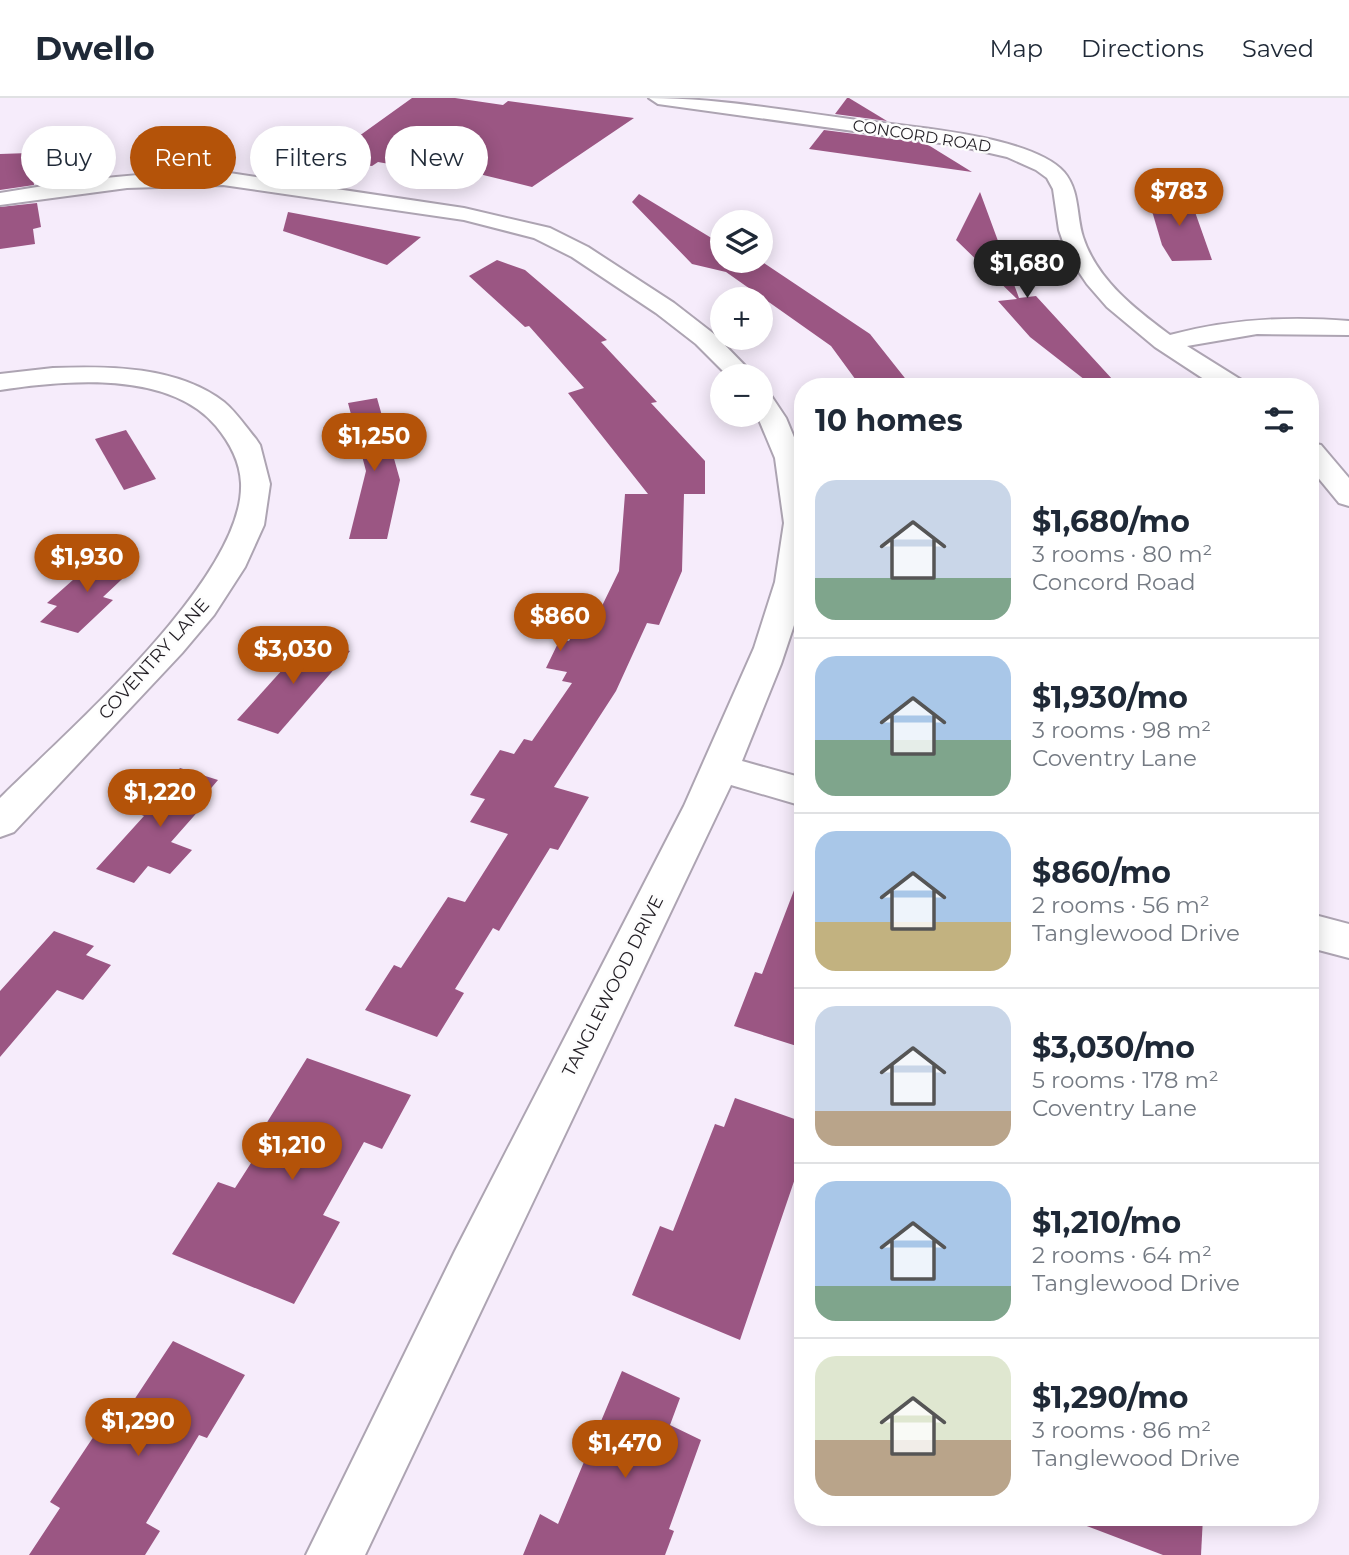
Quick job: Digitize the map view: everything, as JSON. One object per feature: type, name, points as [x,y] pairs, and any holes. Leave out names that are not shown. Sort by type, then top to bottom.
[{"type":"street","name":"CONCORD ROAD","points":[[658,98],[955,139],[994,147],[1034,162],[1054,175],[1062,184],[1072,243],[1084,265],[1124,311],[1220,378]]},
{"type":"street","points":[[0,199],[105,185],[222,178],[495,220],[542,233],[580,252],[687,325],[729,364]]},
{"type":"street","points":[[1167,343],[1226,328],[1254,325],[1289,324],[1349,328]]},
{"type":"street","name":"COVENTRY LANE","points":[[0,382],[36,377],[91,375],[138,379],[182,391],[212,406],[232,422],[251,451],[254,466],[253,498],[246,531],[214,594],[173,645],[0,822]]},
{"type":"street","name":"TANGLEWOOD DRIVE","points":[[773,421],[787,455],[794,482]]},
{"type":"street","points":[[1319,461],[1349,497]]},
{"type":"street","name":"TANGLEWOOD DRIVE","points":[[335,1555],[524,1164],[722,769],[783,618],[794,562]]},
{"type":"street","points":[[722,769],[794,789]]},
{"type":"street","points":[[1319,933],[1349,941]]},
{"type":"building","points":[[412,98],[455,98],[503,105],[508,101],[634,118],[532,187],[488,176],[488,126],[385,126],[385,163],[378,162],[372,166],[371,127]]},
{"type":"building","points":[[849,98],[887,121],[835,114]]},
{"type":"building","points":[[824,130],[925,143],[972,172],[809,149]]},
{"type":"building","points":[[21,153],[21,187],[0,190],[0,154]]},
{"type":"building","points":[[980,192],[1019,298],[1036,296],[1111,378],[1082,378],[1030,337],[998,301],[1017,299],[956,240]]},
{"type":"building","points":[[639,194],[710,237],[710,268],[692,264],[632,202]]},
{"type":"building","points":[[1147,194],[1189,195],[1212,260],[1172,261],[1162,245]]},
{"type":"building","points":[[37,203],[41,227],[33,229],[35,244],[0,249],[0,207]]},
{"type":"building","points":[[288,212],[421,237],[387,265],[283,231]]},
{"type":"building","points":[[497,260],[525,270],[607,340],[601,342],[657,402],[651,403],[705,461],[705,494],[684,494],[682,571],[659,625],[647,623],[616,691],[554,787],[589,797],[558,850],[550,848],[499,931],[493,928],[455,989],[464,993],[437,1037],[365,1010],[394,965],[401,968],[448,897],[465,902],[508,834],[470,822],[485,799],[470,795],[500,750],[514,754],[524,739],[532,741],[572,683],[562,681],[567,672],[546,668],[560,639],[569,641],[586,608],[600,610],[619,571],[625,494],[648,494],[568,393],[584,388],[529,326],[525,327],[469,276]]},
{"type":"building","points":[[773,269],[870,334],[905,378],[854,378],[831,346],[773,305],[773,287],[747,287],[727,273],[773,273]]},
{"type":"building","points":[[377,398],[400,480],[387,539],[349,539],[366,471],[348,403]]},
{"type":"building","points":[[126,430],[156,479],[124,490],[95,439]]},
{"type":"building","points":[[101,555],[138,564],[103,597],[113,600],[78,633],[40,622],[57,606],[47,603]]},
{"type":"building","points":[[310,639],[350,651],[278,734],[237,720]]},
{"type":"building","points":[[180,768],[218,780],[196,806],[201,808],[171,842],[192,850],[170,874],[148,866],[134,883],[96,869],[144,816],[139,814]]},
{"type":"building","points":[[794,890],[794,1045],[734,1026],[755,972],[762,974]]},
{"type":"building","points":[[54,931],[94,946],[86,955],[111,965],[83,1000],[57,990],[0,1057],[0,991]]},
{"type":"building","points":[[307,1058],[411,1095],[382,1149],[364,1142],[323,1215],[340,1222],[294,1304],[172,1254],[218,1182],[235,1188],[274,1127],[266,1124]]},
{"type":"building","points":[[735,1098],[794,1119],[794,1181],[740,1340],[632,1295],[660,1226],[673,1231],[715,1124],[724,1127]]},
{"type":"building","points":[[173,1341],[245,1375],[207,1438],[199,1435],[146,1523],[160,1531],[145,1555],[29,1555],[60,1508],[50,1502],[118,1400],[130,1406]]},
{"type":"building","points":[[622,1371],[680,1398],[670,1425],[701,1440],[669,1529],[674,1531],[665,1555],[523,1555],[540,1514],[558,1524]]},
{"type":"building","points":[[1087,1526],[1203,1526],[1201,1555],[1163,1555]]}]
